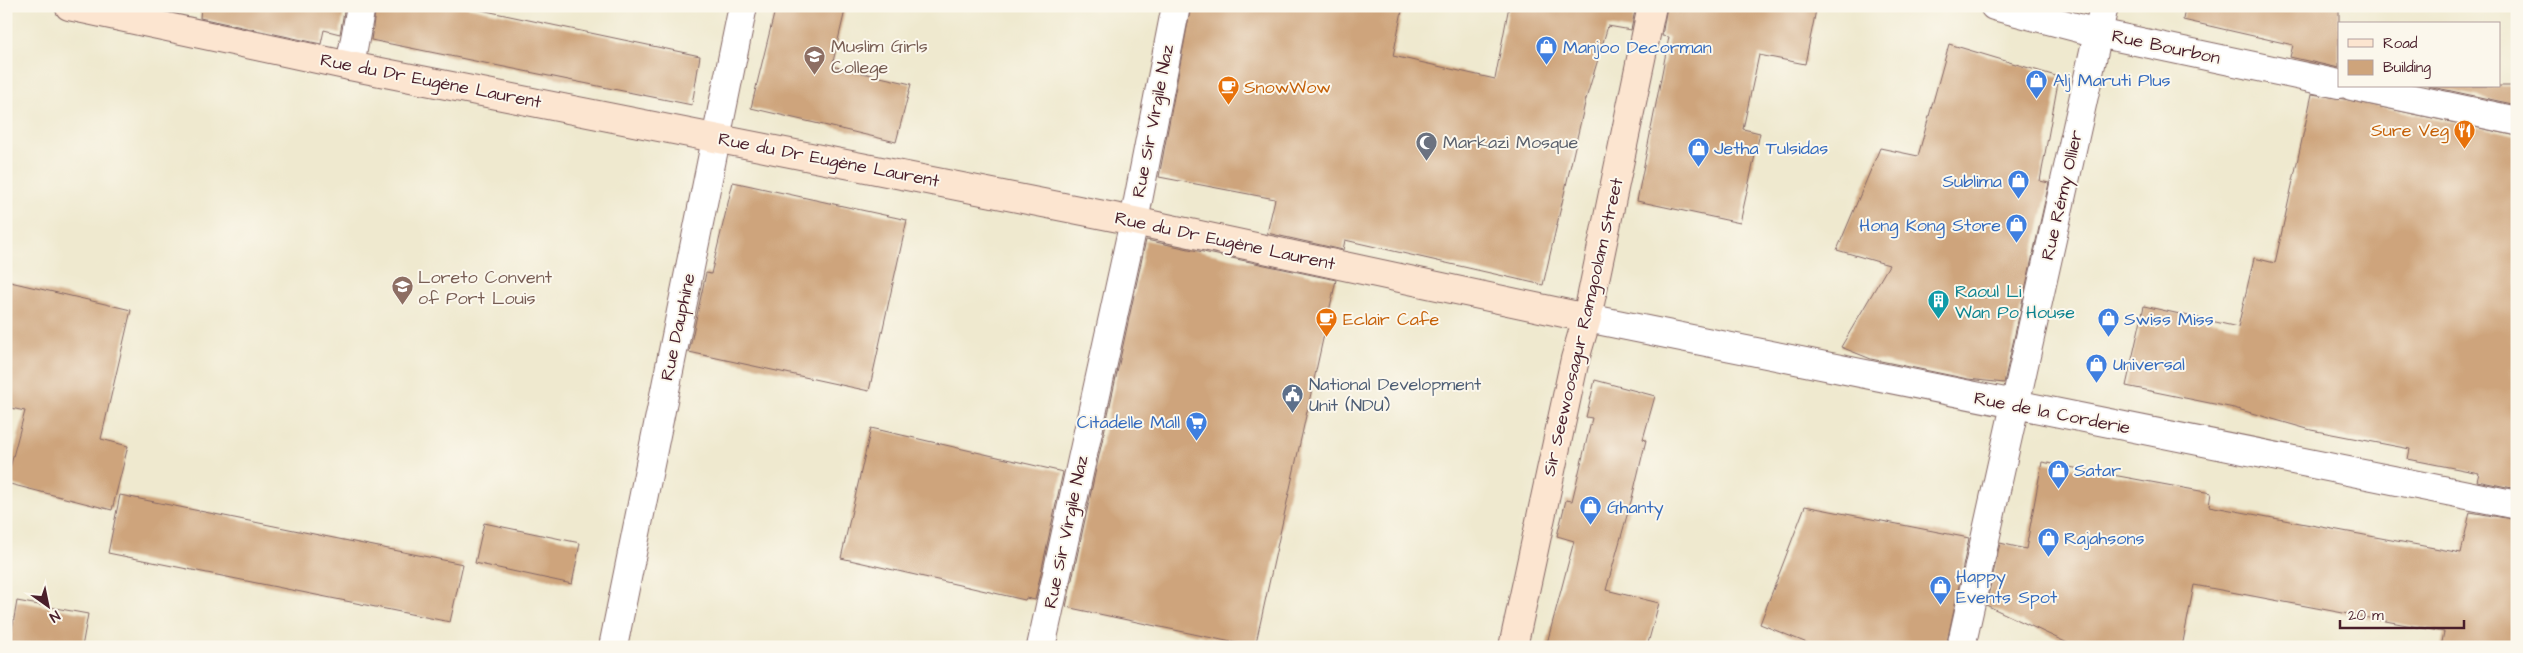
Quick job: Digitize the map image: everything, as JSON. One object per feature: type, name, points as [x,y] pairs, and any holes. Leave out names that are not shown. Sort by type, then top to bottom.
[{"type":"street","name":"Rue du Dr Eugène Laurent","points":[[69,6],[350,66],[717,137],[1134,221],[1587,318]]},
{"type":"street","points":[[350,66],[362,6]]},
{"type":"street","name":"Rue Dauphine","points":[[613,647],[743,6]]},
{"type":"street","name":"Rue Sir Virgile Naz","points":[[1041,647],[1134,221],[1176,6]]},
{"type":"street","name":"Sir Seewoosagur Ramgoolam Street","points":[[1513,647],[1575,359],[1587,318],[1652,6]]},
{"type":"street","name":"Rue Bourbon","points":[[1994,6],[2098,33],[2338,84]]},
{"type":"street","name":"Rue Rémy Ollier","points":[[1961,647],[2104,6]]},
{"type":"street","points":[[2361,88],[2517,121]]},
{"type":"street","name":"Rue de la Corderie","points":[[1587,318],[2015,406],[2517,505]]},
{"type":"building","points":[[201,6],[345,6],[340,34],[324,30],[321,44],[200,18]]},
{"type":"building","points":[[376,6],[462,6],[700,56],[692,105],[371,40]]},
{"type":"building","name":"Muslim Girls College","points":[[776,6],[846,6],[832,66],[911,84],[896,142],[751,108]]},
{"type":"building","points":[[1191,6],[1403,6],[1393,56],[1495,79],[1509,6],[1636,6],[1631,30],[1608,26],[1586,99],[1543,285],[1345,240],[1343,250],[1267,233],[1275,199],[1159,177]]},
{"type":"building","points":[[1667,6],[1799,6],[1816,10],[1805,64],[1759,55],[1743,129],[1760,133],[1740,223],[1637,201],[1669,37],[1662,36]]},
{"type":"building","points":[[2185,6],[2339,6],[2338,68],[2290,57],[2293,45],[2183,20]]},
{"type":"building","points":[[1949,44],[2059,77],[2040,181],[2049,183],[2004,383],[1968,379],[1871,359],[1841,347],[1889,265],[1837,250],[1880,148],[1918,156]]},
{"type":"building","points":[[2500,86],[2517,86],[2517,105],[2437,88],[2500,88]]},
{"type":"building","points":[[2312,94],[2344,99],[2517,136],[2517,489],[2477,481],[2479,473],[2408,459],[2410,449],[2311,430],[2234,408],[2126,386],[2144,306],[2238,327],[2254,258],[2275,263]]},
{"type":"building","points":[[733,182],[907,220],[869,391],[689,352],[706,273],[711,274]]},
{"type":"building","name":"Citadelle Mall","points":[[1146,240],[1336,280],[1255,647],[1066,607]]},
{"type":"building","points":[[6,281],[131,310],[101,439],[128,446],[112,510],[6,483],[25,411],[6,407]]},
{"type":"building","points":[[1595,380],[1655,396],[1643,439],[1646,440],[1632,498],[1606,590],[1659,603],[1647,647],[1546,647],[1574,541],[1557,536],[1566,500],[1572,501],[1592,418],[1586,417]]},
{"type":"building","points":[[871,428],[1063,472],[1035,600],[1026,598],[1025,600],[841,558]]},
{"type":"building","points":[[2042,462],[2211,493],[2209,506],[2461,553],[2470,512],[2517,520],[2517,647],[2441,647],[2444,632],[2194,585],[2182,647],[2076,647],[1986,605],[2000,543],[2026,549]]},
{"type":"building","points":[[120,495],[463,564],[450,622],[108,553]]},
{"type":"building","points":[[1805,506],[1969,538],[1946,647],[1817,647],[1760,624]]},
{"type":"building","points":[[484,523],[580,543],[572,584],[475,563]]},
{"type":"building","points":[[17,601],[88,614],[82,647],[9,647]]},
{"type":"place","name":"Manjoo Decorman","points":[[1547,66]]},
{"type":"place","name":"Muslim Girls College","points":[[815,75]]},
{"type":"place","name":"Alj Maruti Plus","points":[[2037,99]]},
{"type":"place","name":"SnowWow","points":[[1228,106]]},
{"type":"place","name":"Sure Veg","points":[[2465,149]]},
{"type":"place","name":"Markazi Mosque","points":[[1427,161]]},
{"type":"place","name":"Jetha Tulsidas","points":[[1698,167]]},
{"type":"place","name":"Sublima","points":[[2018,200]]},
{"type":"place","name":"Hong Kong Store","points":[[2017,244]]},
{"type":"place","name":"Loreto Convent of Port Louis","points":[[402,306]]},
{"type":"place","name":"Raoul Li Wan Po House","points":[[1939,320]]},
{"type":"place","name":"Eclair Cafe","points":[[1327,338]]},
{"type":"place","name":"Swiss Miss","points":[[2108,338]]},
{"type":"place","name":"Universal","points":[[2097,383]]},
{"type":"place","name":"National Development Unit (NDU)","points":[[1293,413]]},
{"type":"place","name":"Citadelle Mall","points":[[1196,441]]},
{"type":"place","name":"Satar","points":[[2058,489]]},
{"type":"place","name":"Ghanty","points":[[1591,526]]},
{"type":"place","name":"Rajahsons","points":[[2048,557]]},
{"type":"place","name":"Happy Events Spot","points":[[1940,605]]}]
